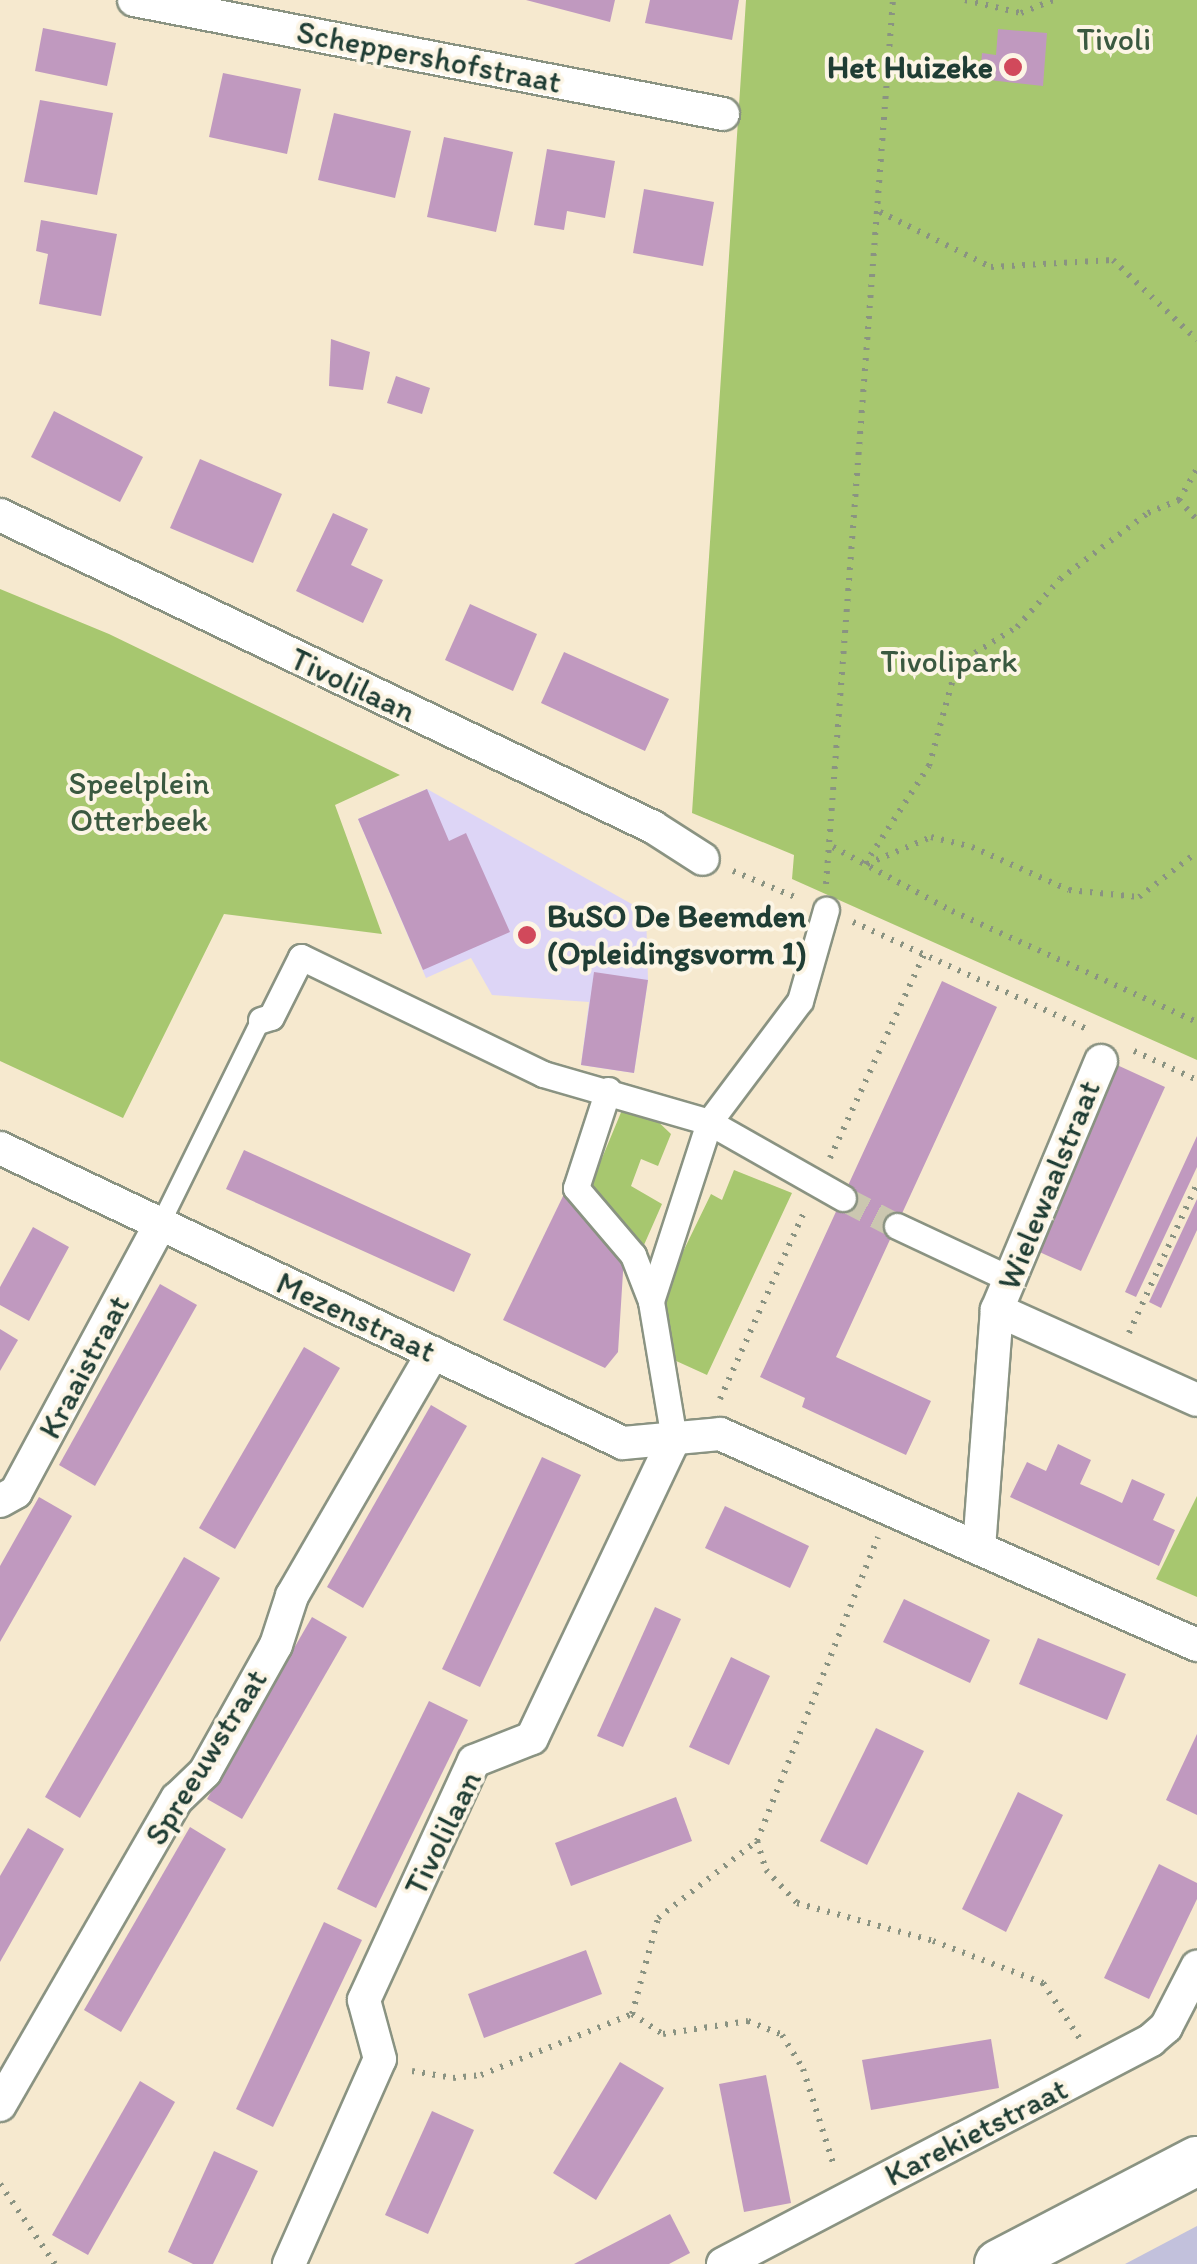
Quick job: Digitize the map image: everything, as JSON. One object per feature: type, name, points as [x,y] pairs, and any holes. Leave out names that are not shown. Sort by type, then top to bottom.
[{"type":"main road","points":[[999,2264],[1197,2161]]},
{"type":"street","name":"Scheppershofstraat","points":[[134,0],[723,114]]},
{"type":"street","name":"Tivolilaan","points":[[0,514],[652,827],[703,859]]},
{"type":"street","points":[[651,1301],[709,1122],[800,1001],[826,910]]},
{"type":"street","points":[[260,1020],[271,1017],[301,957],[543,1074],[709,1122],[843,1198]]},
{"type":"street","name":"Wielewaalstraat","points":[[979,1548],[998,1310],[1106,1046]]},
{"type":"street","points":[[608,1090],[576,1188],[633,1255],[651,1301],[674,1439]]},
{"type":"street","name":"Mezenstraat","points":[[0,1148],[623,1443],[674,1439],[696,1431],[720,1434],[889,1508]]},
{"type":"street","name":"Kraaistraat","points":[[0,1501],[16,1492],[160,1226]]},
{"type":"street","points":[[897,1226],[1010,1280]]},
{"type":"street","name":"Wielewaalstraat","points":[[998,1310],[1197,1400]]},
{"type":"street","name":"Spreeuwstraat","points":[[0,2106],[176,1799],[205,1772],[276,1645],[292,1596],[433,1353]]},
{"type":"street","name":"Tivolilaan","points":[[380,2059],[364,2000],[474,1761],[532,1738],[674,1439]]},
{"type":"street","points":[[889,1508],[1197,1645]]},
{"type":"street","name":"Karekietstraat","points":[[723,2264],[1094,2071],[1166,2027],[1197,1968]]},
{"type":"street","points":[[301,2256],[380,2059]]},
{"type":"lane","points":[[160,1226],[260,1020]]},
{"type":"path","points":[[892,0],[833,847],[952,911],[1197,1022]]},
{"type":"path","points":[[965,0],[1022,14],[1052,0]]},
{"type":"path","points":[[880,212],[991,267],[1113,260],[1197,340]]},
{"type":"path","points":[[865,864],[929,766],[957,664],[1017,627],[1060,579],[1148,513],[1179,500],[1197,469]]},
{"type":"path","points":[[1179,500],[1197,520]]},
{"type":"path","points":[[865,864],[931,837],[972,847],[1069,890],[1138,897],[1197,852]]},
{"type":"path","points":[[703,859],[826,910],[1106,1046],[1197,1080]]},
{"type":"path","points":[[1116,1364],[1197,1184]]},
{"type":"path","points":[[632,2014],[658,1918],[756,1841],[889,1508]]},
{"type":"path","points":[[756,1841],[766,1870],[797,1903],[933,1940],[1043,1983],[1060,2001],[1094,2071]]},
{"type":"path","points":[[380,2059],[428,2076],[481,2075],[632,2014]]},
{"type":"path","points":[[632,2014],[663,2034],[748,2021],[782,2036],[803,2069],[848,2199]]},
{"type":"path","points":[[0,2184],[55,2264]]},
{"type":"shaded area","name":"BuSO De Beemden (Opleidingsvorm 1)","points":[[427,789],[646,912],[648,980],[634,1073],[581,1065],[589,1002],[492,995],[471,958],[426,978],[358,819]]},
{"type":"shaded area","points":[[1197,2226],[1197,2264],[1125,2264]]},
{"type":"green space","name":"Tivolipark","points":[[746,0],[1197,0],[1197,1060],[792,879],[794,855],[692,813]]},
{"type":"green space","name":"Speelplein Otterbeek","points":[[0,589],[109,634],[400,775],[335,805],[382,934],[224,914],[123,1118],[0,1061]]},
{"type":"green space","points":[[622,1110],[650,1114],[671,1134],[658,1166],[641,1159],[631,1186],[662,1204],[640,1254],[590,1187]]},
{"type":"green space","points":[[734,1170],[792,1193],[707,1375],[674,1360],[662,1295],[711,1194],[722,1200]]},
{"type":"green space","points":[[1197,1496],[1197,1597],[1156,1579]]},
{"type":"building","points":[[526,0],[615,0],[610,22]]},
{"type":"building","points":[[650,0],[739,0],[732,40],[645,23]]},
{"type":"building","points":[[43,28],[116,43],[107,86],[35,71]]},
{"type":"building","name":"Het Huizeke","points":[[998,29],[1047,33],[1043,86],[980,79],[982,53],[996,55]]},
{"type":"building","points":[[223,73],[301,89],[287,154],[209,137]]},
{"type":"building","points":[[40,100],[113,113],[97,195],[24,182]]},
{"type":"building","points":[[334,113],[411,131],[395,198],[318,180]]},
{"type":"building","points":[[444,137],[513,152],[496,232],[427,217]]},
{"type":"building","points":[[547,149],[615,161],[605,218],[567,211],[564,230],[534,225]]},
{"type":"building","points":[[644,189],[714,202],[703,266],[633,253]]},
{"type":"building","points":[[41,220],[117,234],[101,316],[39,304],[48,254],[36,251]]},
{"type":"building","points":[[331,339],[370,352],[363,390],[329,386]]},
{"type":"building","points":[[396,376],[430,388],[422,414],[387,403]]},
{"type":"building","points":[[54,411],[143,457],[120,502],[31,457]]},
{"type":"building","points":[[200,459],[282,494],[253,563],[170,528]]},
{"type":"building","points":[[333,513],[368,529],[351,565],[383,580],[363,623],[296,591]]},
{"type":"building","points":[[470,604],[537,634],[513,691],[445,660]]},
{"type":"building","points":[[564,652],[669,699],[645,751],[541,703]]},
{"type":"building","points":[[427,789],[449,841],[466,833],[510,932],[423,970],[358,819]]},
{"type":"building","points":[[594,972],[648,980],[634,1073],[581,1065]]},
{"type":"building","points":[[942,981],[997,1007],[836,1357],[931,1401],[906,1455],[802,1407],[805,1398],[760,1377]]},
{"type":"building","points":[[1117,1065],[1165,1087],[1081,1271],[1033,1249]]},
{"type":"building","points":[[1197,1136],[1197,1167],[1136,1297],[1125,1292]]},
{"type":"building","points":[[244,1150],[471,1254],[454,1292],[226,1189]]},
{"type":"building","points":[[565,1192],[624,1256],[618,1352],[605,1368],[503,1320]]},
{"type":"building","points":[[1197,1199],[1197,1230],[1161,1308],[1149,1302]]},
{"type":"building","points":[[33,1227],[69,1247],[29,1321],[0,1305],[0,1287]]},
{"type":"building","points":[[160,1284],[197,1305],[95,1486],[59,1465]]},
{"type":"building","points":[[0,1329],[18,1340],[0,1371]]},
{"type":"building","points":[[304,1347],[340,1368],[235,1549],[199,1528]]},
{"type":"building","points":[[431,1405],[467,1426],[363,1608],[327,1587]]},
{"type":"building","points":[[1058,1444],[1091,1460],[1080,1484],[1122,1503],[1132,1479],[1165,1494],[1153,1520],[1175,1530],[1159,1566],[1010,1497],[1027,1462],[1046,1471]]},
{"type":"building","points":[[542,1457],[581,1475],[480,1687],[442,1669]]},
{"type":"building","points":[[39,1497],[72,1516],[0,1642],[0,1566]]},
{"type":"building","points":[[725,1506],[809,1546],[790,1588],[705,1548]]},
{"type":"building","points":[[184,1557],[220,1578],[80,1818],[45,1797]]},
{"type":"building","points":[[904,1599],[990,1640],[970,1683],[883,1642]]},
{"type":"building","points":[[655,1607],[681,1619],[623,1747],[597,1736]]},
{"type":"building","points":[[312,1617],[347,1637],[242,1819],[207,1799]]},
{"type":"building","points":[[1038,1638],[1126,1674],[1107,1720],[1019,1684]]},
{"type":"building","points":[[731,1657],[770,1676],[729,1765],[689,1747]]},
{"type":"building","points":[[429,1701],[468,1720],[376,1908],[337,1889]]},
{"type":"building","points":[[876,1728],[924,1751],[867,1865],[820,1841]]},
{"type":"building","points":[[1197,1734],[1197,1815],[1166,1800]]},
{"type":"building","points":[[1018,1792],[1063,1815],[1006,1932],[962,1909]]},
{"type":"building","points":[[676,1797],[692,1841],[571,1886],[555,1843]]},
{"type":"building","points":[[190,1827],[226,1849],[121,2032],[84,2010]]},
{"type":"building","points":[[28,1828],[64,1849],[0,1962],[0,1876]]},
{"type":"building","points":[[1159,1864],[1197,1883],[1197,1899],[1149,1999],[1104,1978]]},
{"type":"building","points":[[324,1922],[362,1940],[273,2127],[236,2109]]},
{"type":"building","points":[[586,1950],[602,1994],[484,2038],[468,1994]]},
{"type":"building","points":[[991,2039],[999,2088],[871,2110],[862,2060]]},
{"type":"building","points":[[620,2062],[664,2088],[596,2200],[553,2173]]},
{"type":"building","points":[[766,2075],[791,2203],[744,2212],[719,2084]]},
{"type":"building","points":[[140,2081],[175,2102],[88,2255],[52,2235]]},
{"type":"building","points":[[432,2111],[474,2130],[428,2234],[385,2215]]},
{"type":"building","points":[[214,2151],[258,2171],[213,2264],[193,2264],[168,2252]]},
{"type":"building","points":[[670,2214],[690,2253],[669,2264],[574,2264]]},
{"type":"tunnel","points":[[843,1198],[897,1226]]},
{"type":"place","name":"Het Huizeke","points":[[1013,67]]},
{"type":"place","name":"BuSO De Beemden (Opleidingsvorm 1)","points":[[527,935]]},
{"type":"park label","name":"Tivoli","points":[[1114,39]]}]
